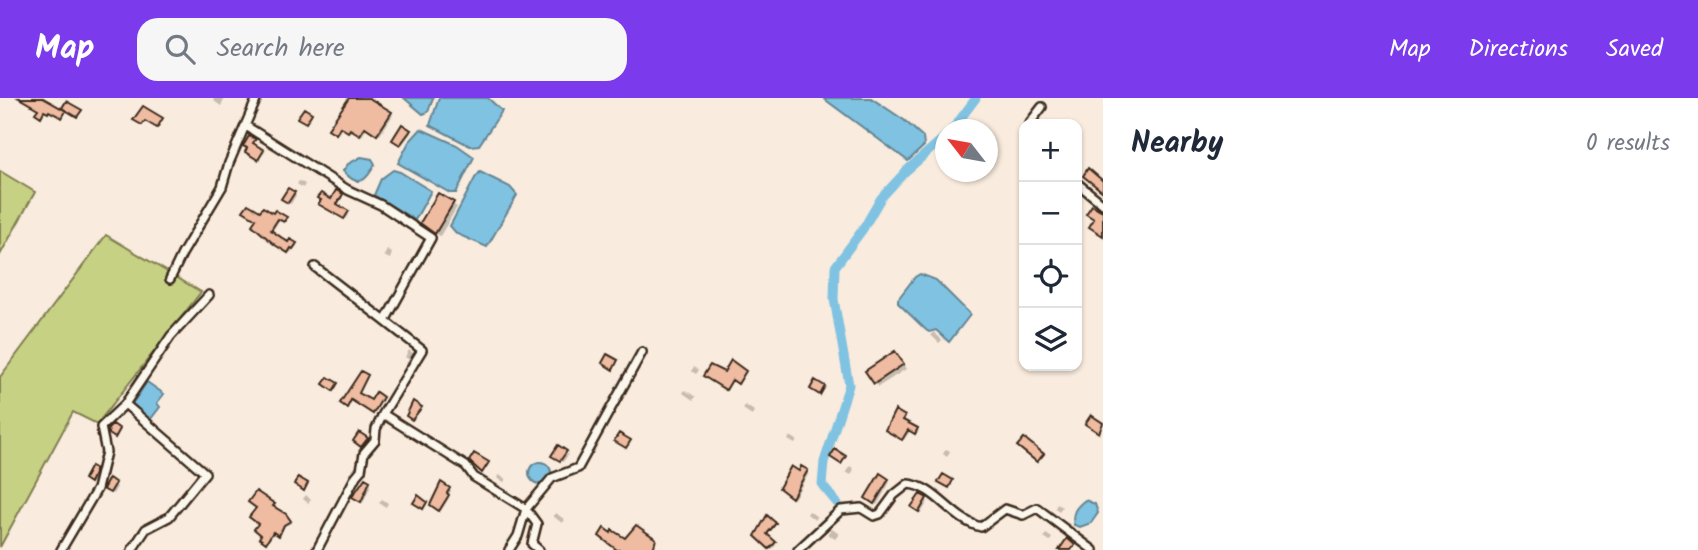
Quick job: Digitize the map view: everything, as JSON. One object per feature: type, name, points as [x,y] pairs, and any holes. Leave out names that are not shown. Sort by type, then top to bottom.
[{"type":"street","points":[[170,279],[222,187],[257,98]]},
{"type":"street","points":[[1033,119],[1042,107]]},
{"type":"street","points":[[246,125],[331,180],[381,205],[431,238],[385,321]]},
{"type":"street","points":[[1082,187],[1103,204]]},
{"type":"street","points":[[315,267],[422,350],[383,414],[376,429],[375,440],[364,453],[361,470],[317,550]]},
{"type":"street","points":[[61,550],[97,489],[106,453],[101,427],[125,404],[171,336],[209,295]]},
{"type":"street","points":[[509,550],[518,536],[526,509],[552,478],[578,468],[642,352]]},
{"type":"street","points":[[125,404],[205,473],[169,517],[146,529],[132,550]]},
{"type":"street","points":[[383,414],[466,466],[474,477],[526,509],[537,524],[532,544],[538,550]]},
{"type":"street","points":[[798,550],[841,510],[861,508],[874,516],[880,514],[894,495],[908,484],[929,491],[966,524],[981,527],[1005,509],[1023,515],[1037,508],[1093,550]]},
{"type":"green space","points":[[0,171],[35,192],[0,255]]},
{"type":"green space","points":[[106,235],[201,292],[97,424],[73,412],[0,547],[0,377]]},
{"type":"water","points":[[404,98],[433,98],[428,112],[423,114]]},
{"type":"water","points":[[439,98],[488,98],[502,111],[479,145],[470,146],[430,125]]},
{"type":"water","points":[[823,98],[871,98],[904,120],[923,137],[924,146],[908,161]]},
{"type":"water","points":[[421,129],[457,145],[474,157],[456,193],[450,193],[398,163],[409,142]]},
{"type":"water","points":[[361,157],[372,159],[375,164],[365,179],[353,180],[343,171],[348,164]]},
{"type":"water","points":[[393,170],[431,191],[415,220],[374,195],[381,179]]},
{"type":"water","points":[[480,172],[510,187],[517,195],[487,247],[457,234],[450,226]]},
{"type":"water","points":[[920,274],[936,280],[970,315],[949,342],[936,330],[926,330],[898,303],[898,299]]},
{"type":"water","points":[[147,382],[164,394],[157,403],[160,407],[150,420],[132,404]]},
{"type":"water","points":[[540,462],[548,465],[551,473],[548,481],[540,484],[532,481],[529,473],[532,465]]},
{"type":"water","points":[[1085,500],[1095,504],[1098,513],[1091,523],[1080,527],[1074,525],[1074,514]]},
{"type":"building","points":[[19,98],[43,98],[66,111],[62,118],[49,111],[44,111],[41,117],[35,113],[38,109]]},
{"type":"building","points":[[349,98],[369,98],[392,112],[377,135],[365,127],[360,135],[340,127],[336,134],[328,129]]},
{"type":"building","points":[[66,101],[82,110],[77,117],[62,108]]},
{"type":"building","points":[[143,106],[163,118],[157,128],[145,121],[142,125],[133,120]]},
{"type":"building","points":[[304,108],[312,113],[306,123],[297,118]]},
{"type":"building","points":[[402,124],[411,130],[400,145],[392,140]]},
{"type":"building","points":[[249,136],[256,139],[253,143],[264,150],[258,160],[245,152],[247,148],[243,146]]},
{"type":"building","points":[[1088,168],[1103,181],[1103,192],[1083,176]]},
{"type":"building","points":[[288,188],[295,192],[288,203],[281,199]]},
{"type":"building","points":[[336,190],[343,194],[337,204],[349,211],[344,219],[318,204],[321,200],[317,198],[321,193],[331,199]]},
{"type":"building","points":[[438,193],[454,202],[435,234],[420,223]]},
{"type":"building","points":[[248,204],[260,211],[263,207],[273,213],[275,210],[287,217],[284,222],[278,219],[271,230],[288,242],[290,239],[297,243],[293,249],[288,253],[252,225],[256,219],[243,211]]},
{"type":"building","points":[[1092,205],[1103,211],[1103,236],[1089,227],[1094,219],[1086,214]]},
{"type":"building","points":[[895,351],[904,364],[874,384],[865,371]]},
{"type":"building","points":[[607,354],[618,360],[613,370],[602,363]]},
{"type":"building","points":[[731,360],[746,371],[738,384],[732,380],[726,390],[703,376],[710,365],[724,372]]},
{"type":"building","points":[[361,371],[368,375],[359,393],[371,400],[376,392],[383,397],[373,414],[351,400],[347,408],[340,403]]},
{"type":"building","points":[[328,377],[338,383],[333,391],[323,384]]},
{"type":"building","points":[[815,380],[825,386],[820,395],[810,389]]},
{"type":"building","points":[[413,401],[422,407],[412,420],[406,416]]},
{"type":"building","points":[[895,410],[905,416],[903,420],[918,428],[915,434],[908,430],[902,440],[885,430]]},
{"type":"building","points":[[1091,415],[1103,423],[1099,433],[1085,424]]},
{"type":"building","points":[[113,424],[120,429],[115,438],[109,434],[108,429]]},
{"type":"building","points":[[359,432],[368,438],[361,447],[353,441]]},
{"type":"building","points":[[619,433],[631,440],[626,448],[614,441]]},
{"type":"building","points":[[1024,438],[1044,454],[1037,462],[1017,446]]},
{"type":"building","points":[[558,445],[567,451],[560,461],[551,456]]},
{"type":"building","points":[[835,449],[846,456],[841,464],[830,457]]},
{"type":"building","points":[[474,453],[489,462],[482,473],[469,461]]},
{"type":"building","points":[[91,466],[96,469],[90,483],[84,479]]},
{"type":"building","points":[[791,466],[799,471],[801,466],[808,470],[792,498],[779,488]]},
{"type":"building","points":[[880,473],[889,479],[874,504],[865,498]]},
{"type":"building","points":[[943,474],[953,480],[949,488],[938,482]]},
{"type":"building","points":[[298,477],[308,483],[304,491],[294,484]]},
{"type":"building","points":[[109,478],[116,483],[110,493],[103,489]]},
{"type":"building","points":[[365,478],[370,481],[361,502],[352,497]]},
{"type":"building","points":[[441,482],[450,488],[447,493],[449,495],[439,511],[430,505]]},
{"type":"building","points":[[256,491],[275,504],[273,506],[286,514],[291,521],[284,525],[279,536],[273,532],[266,543],[254,529],[258,524],[249,517],[256,508],[248,502]]},
{"type":"building","points":[[920,494],[927,498],[919,512],[911,507]]},
{"type":"building","points":[[418,495],[427,502],[423,509],[413,503]]},
{"type":"building","points":[[767,515],[776,523],[767,534],[776,542],[769,549],[755,536]]},
{"type":"building","points":[[636,525],[656,539],[653,550],[617,550],[599,536],[604,528],[625,538]]},
{"type":"building","points":[[1067,538],[1075,545],[1071,550],[1059,550]]},
{"type":"waterway","points":[[960,119],[976,98]]},
{"type":"waterway","points":[[837,503],[822,485],[824,462],[849,385],[834,299],[835,267],[863,229],[881,198],[935,146]]}]
